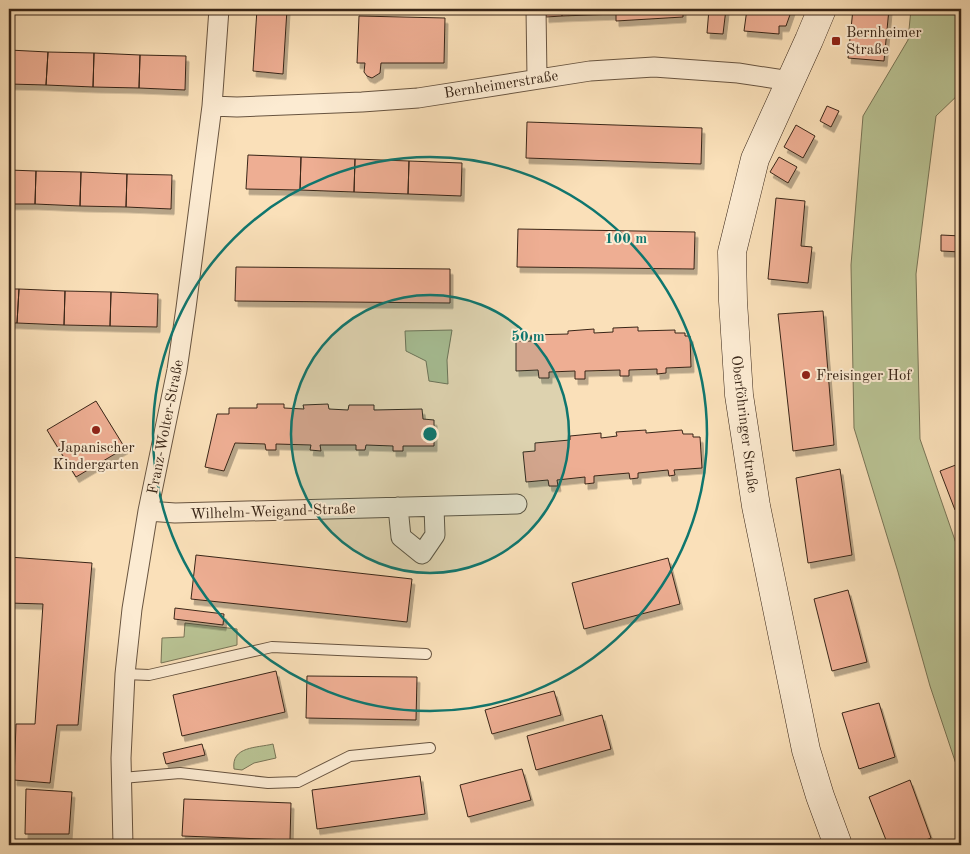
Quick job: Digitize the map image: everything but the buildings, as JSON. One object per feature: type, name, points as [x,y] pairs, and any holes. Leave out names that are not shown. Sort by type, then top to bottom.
[{"type":"main road","name":"Oberföhringer Straße","points":[[822,9],[755,158],[732,252],[738,386],[756,506],[806,750],[838,845]]},
{"type":"street","name":"Franz-Wolter-Straße","points":[[123,845],[122,778],[126,674],[132,609],[148,511],[177,370],[189,289],[212,106],[219,9]]},
{"type":"street","points":[[536,9],[537,78]]},
{"type":"street","name":"Bernheimerstraße","points":[[212,106],[237,107],[371,102],[418,98],[590,71],[654,67],[738,74],[790,81]]},
{"type":"street","name":"Wilhelm-Weigand-Straße","points":[[148,511],[175,513],[517,504]]},
{"type":"street","points":[[398,507],[401,537],[422,554],[435,535],[434,506]]},
{"type":"lane","points":[[126,674],[149,675],[272,647],[426,654]]},
{"type":"lane","points":[[122,778],[180,773],[268,783],[298,782],[350,756],[430,748]]},
{"type":"green space","points":[[911,9],[961,9],[961,92],[936,116],[916,274],[920,439],[958,549],[961,551],[961,779],[930,686],[898,572],[854,428],[851,265],[863,116],[908,40]]},
{"type":"green space","points":[[452,330],[447,360],[448,384],[429,381],[426,361],[406,351],[405,331]]},
{"type":"green space","points":[[185,623],[237,629],[237,645],[161,663],[162,638],[184,637]]},
{"type":"green space","points":[[273,744],[276,758],[254,763],[242,770],[234,769],[234,761],[241,752],[246,749]]},
{"type":"place","name":"Bernheimer Straße","points":[[836,41]]},
{"type":"place","name":"Freisinger Hof","points":[[806,375]]},
{"type":"place","name":"Japanischer Kindergarten","points":[[96,430]]}]
